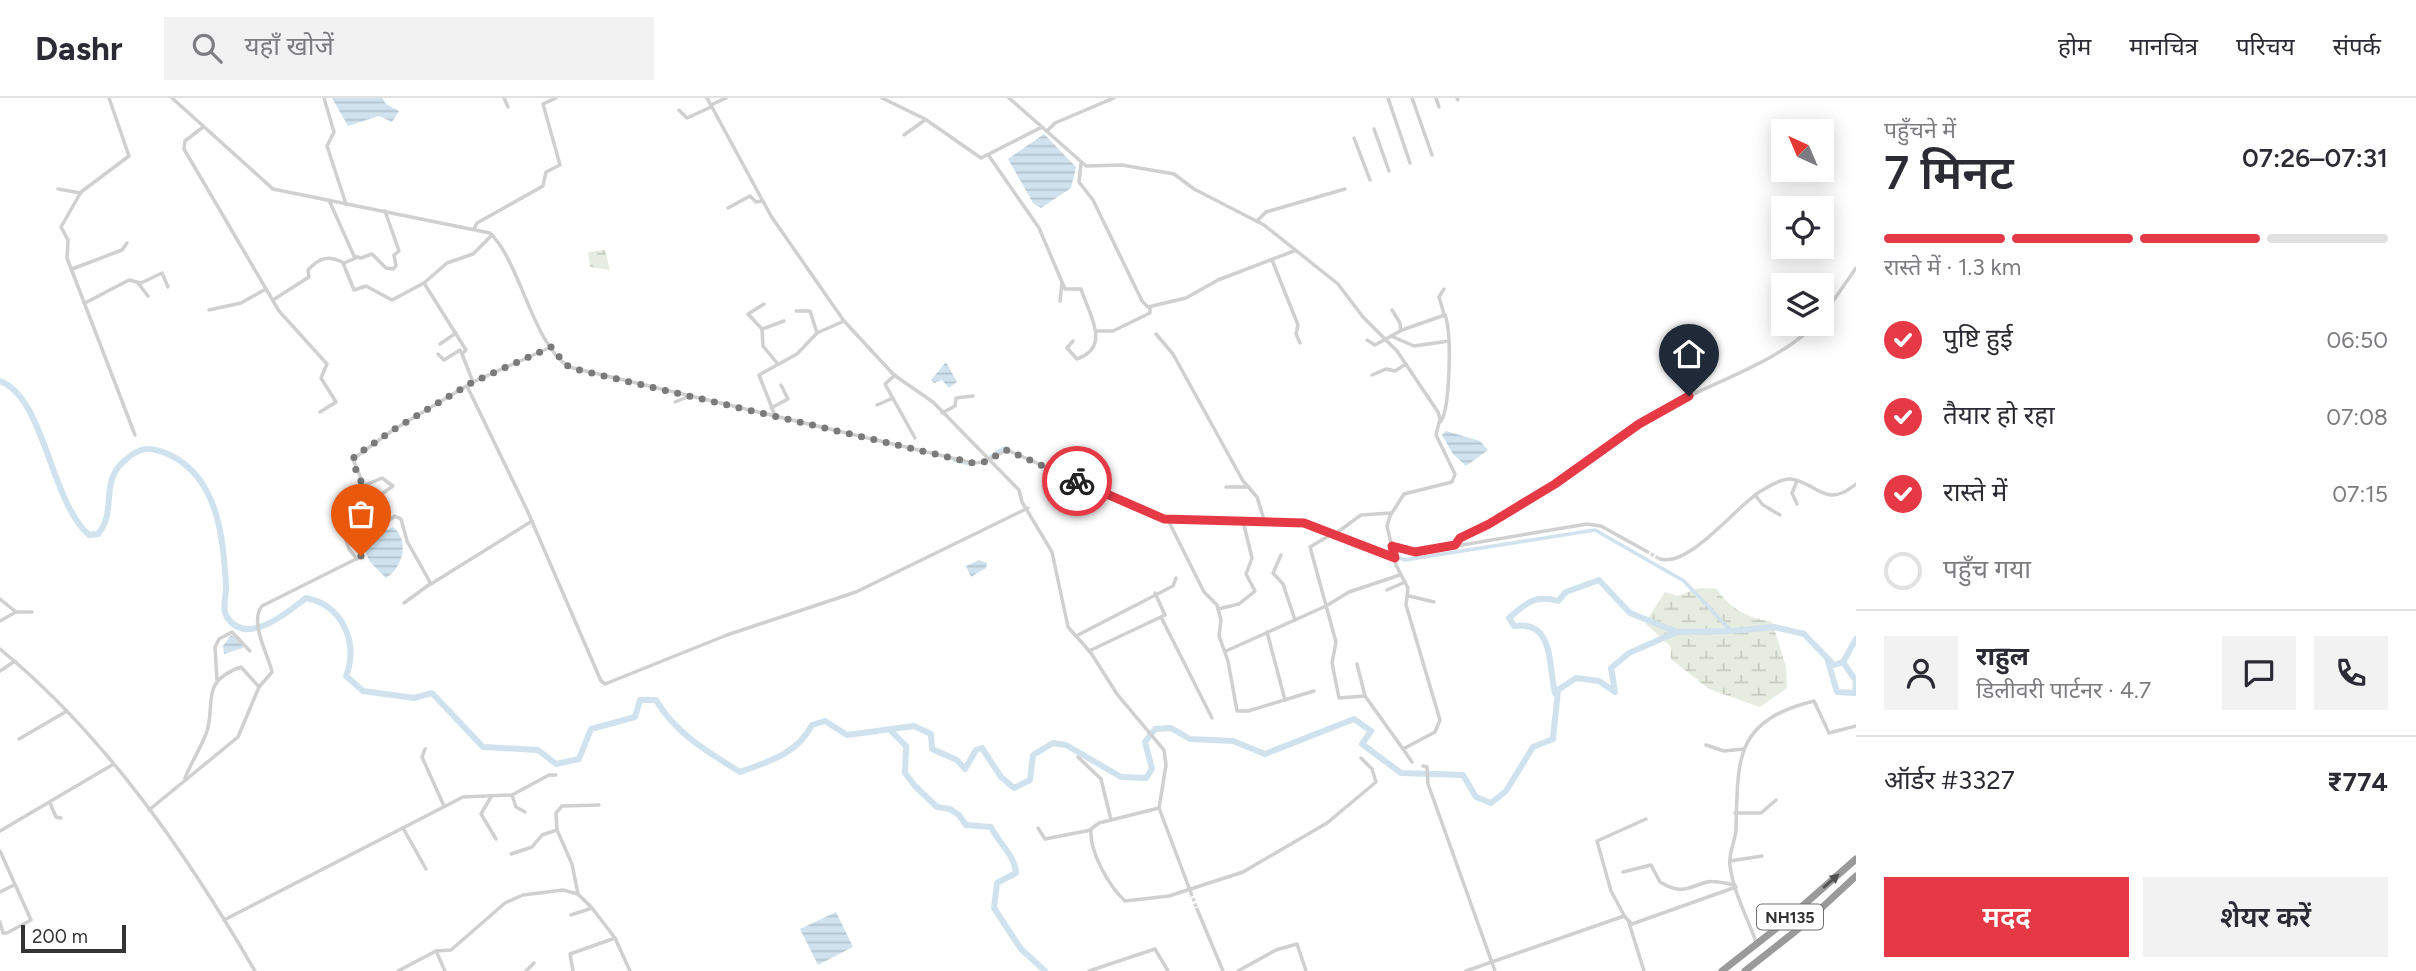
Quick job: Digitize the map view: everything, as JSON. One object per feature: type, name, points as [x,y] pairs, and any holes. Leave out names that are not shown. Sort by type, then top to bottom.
[{"type":"highway","name":"NH135","points":[[1722,971],[1856,859]]},
{"type":"highway","name":"NH135","points":[[1745,971],[1802,926],[1856,876]]},
{"type":"street","points":[[108,98],[129,156],[81,192],[76,205],[61,225],[68,240],[66,253],[135,435]]},
{"type":"street","points":[[172,98],[269,187],[474,227],[492,235],[551,347],[569,367],[773,411],[973,463],[1007,450],[1168,520],[1304,523],[1394,556]]},
{"type":"street","points":[[324,98],[334,134],[327,146],[346,201]]},
{"type":"street","points":[[504,98],[508,107]]},
{"type":"street","points":[[474,227],[542,187],[545,173],[560,165],[542,100],[556,98]]},
{"type":"street","points":[[707,98],[762,201],[844,321],[895,375],[927,397],[1016,487],[1052,552],[1066,621],[1117,694],[1159,742],[1166,765],[1159,808],[1190,891]]},
{"type":"street","points":[[679,110],[687,118],[726,98]]},
{"type":"street","points":[[882,98],[925,120],[977,156],[989,156],[1042,127]]},
{"type":"street","points":[[1009,98],[1048,130],[1081,164],[1122,165],[1170,173],[1194,189],[1258,220],[1334,280],[1406,364],[1438,412],[1440,422]]},
{"type":"street","points":[[1048,130],[1055,123],[1114,98]]},
{"type":"street","points":[[1388,98],[1410,163]]},
{"type":"street","points":[[1412,98],[1432,155]]},
{"type":"street","points":[[1436,98],[1439,107]]},
{"type":"street","points":[[904,135],[925,120]]},
{"type":"street","points":[[203,127],[185,141],[184,149],[273,300],[289,323],[327,364],[321,378],[336,402],[320,412]]},
{"type":"street","points":[[1374,129],[1390,171]]},
{"type":"street","points":[[1354,138],[1370,180]]},
{"type":"street","points":[[989,156],[1039,228],[1066,290],[1081,289],[1097,331],[1097,346],[1080,359],[1075,359],[1069,352],[1068,345],[1073,341]]},
{"type":"street","points":[[1081,164],[1079,182],[1096,205],[1143,304],[1150,308],[1192,295],[1218,280],[1294,251]]},
{"type":"street","points":[[58,189],[81,192]]},
{"type":"street","points":[[1258,220],[1266,212],[1345,190]]},
{"type":"street","points":[[729,208],[750,196],[756,202],[762,201]]},
{"type":"street","points":[[329,200],[356,258]]},
{"type":"street","points":[[343,263],[372,254],[387,269],[396,267],[394,255],[400,251],[385,211]]},
{"type":"street","points":[[273,300],[309,277],[308,270],[320,259],[334,257],[343,263],[354,290],[366,286],[392,300],[424,283],[447,263],[475,252],[492,235]]},
{"type":"street","points":[[72,269],[122,250],[127,243]]},
{"type":"street","points":[[1271,260],[1298,325],[1296,334],[1300,343]]},
{"type":"street","points":[[1834,300],[1856,268]]},
{"type":"street","points":[[85,303],[129,280],[141,283],[163,273],[168,287]]},
{"type":"street","points":[[137,281],[148,296]]},
{"type":"street","points":[[424,283],[466,350],[462,354]]},
{"type":"street","points":[[1060,301],[1062,283]]},
{"type":"street","points":[[208,310],[241,303],[266,289]]},
{"type":"street","points":[[1403,749],[1431,735],[1441,724],[1406,605],[1409,596],[1394,556],[1387,526],[1391,513],[1404,494],[1454,480],[1454,470],[1436,435],[1446,409],[1450,341],[1439,297],[1444,289]]},
{"type":"street","points":[[764,303],[748,314],[762,329],[763,346],[777,363]]},
{"type":"street","points":[[1097,331],[1116,330],[1150,313],[1150,308]]},
{"type":"street","points":[[796,311],[807,309],[811,312],[817,333]]},
{"type":"street","points":[[1392,310],[1400,323],[1401,331]]},
{"type":"street","points":[[1367,340],[1373,345],[1444,314]]},
{"type":"street","points":[[762,329],[783,321]]},
{"type":"street","points":[[773,411],[759,376],[777,363],[797,354],[817,333],[844,321]]},
{"type":"street","points":[[440,344],[456,333]]},
{"type":"street","points":[[1156,334],[1174,354],[1257,497],[1264,521]]},
{"type":"street","points":[[1391,336],[1414,346],[1450,341]]},
{"type":"street","points":[[1455,545],[1460,538],[1477,532],[1545,490],[1639,424],[1790,347],[1802,336]]},
{"type":"street","points":[[380,525],[353,463],[354,457],[473,382],[551,347]]},
{"type":"street","points":[[438,354],[444,360],[460,350],[473,382]]},
{"type":"street","points":[[1372,375],[1386,369],[1395,371],[1406,364]]},
{"type":"street","points":[[895,375],[884,382],[915,438]]},
{"type":"street","points":[[773,411],[788,398],[781,385]]},
{"type":"street","points":[[467,386],[532,521],[601,681],[605,684],[727,635],[856,592],[1028,508]]},
{"type":"street","points":[[675,402],[691,395]]},
{"type":"street","points":[[942,413],[955,406],[956,398],[973,396]]},
{"type":"street","points":[[877,405],[893,398]]},
{"type":"street","points":[[363,486],[382,478],[393,486],[369,503]]},
{"type":"street","points":[[1660,559],[1671,560],[1691,551],[1755,495],[1783,480],[1797,481],[1827,494],[1843,492],[1856,484]]},
{"type":"street","points":[[1797,481],[1792,493],[1797,504]]},
{"type":"street","points":[[1226,487],[1249,487]]},
{"type":"street","points":[[1755,495],[1763,505],[1780,515]]},
{"type":"street","points":[[345,510],[340,514],[344,523],[341,528],[349,549],[357,559]]},
{"type":"street","points":[[1364,696],[1342,699],[1337,695],[1332,663],[1337,646],[1328,605],[1310,547],[1362,515],[1391,513]]},
{"type":"street","points":[[149,810],[238,737],[259,687],[272,672],[260,631],[258,612],[262,606],[357,559],[363,554],[361,540],[395,516],[401,519],[407,541],[430,584]]},
{"type":"street","points":[[1168,520],[1204,593],[1218,609],[1222,624],[1219,634],[1226,651],[1238,712],[1314,691]]},
{"type":"street","points":[[1218,609],[1239,604],[1255,591],[1246,574],[1252,558],[1243,520]]},
{"type":"street","points":[[404,603],[532,521]]},
{"type":"street","points":[[1393,547],[1415,552],[1587,524],[1601,526],[1646,551]]},
{"type":"street","points":[[1281,555],[1273,573],[1283,584],[1295,620]]},
{"type":"street","points":[[1226,651],[1328,605],[1349,592],[1401,575]]},
{"type":"street","points":[[1076,636],[1174,585],[1175,578]]},
{"type":"street","points":[[1387,590],[1405,582]]},
{"type":"street","points":[[1089,651],[1166,613],[1155,593]]},
{"type":"street","points":[[1409,596],[1434,602]]},
{"type":"street","points":[[0,599],[16,612]]},
{"type":"street","points":[[0,621],[16,612],[32,612]]},
{"type":"street","points":[[1161,617],[1212,718]]},
{"type":"street","points":[[184,780],[207,733],[209,704],[218,682],[215,647],[219,639],[232,632],[250,650]]},
{"type":"street","points":[[1267,632],[1285,700]]},
{"type":"street","points":[[0,649],[41,682],[149,810],[194,869],[255,971]]},
{"type":"street","points":[[0,671],[15,662]]},
{"type":"street","points":[[1357,664],[1364,696],[1412,762]]},
{"type":"street","points":[[218,682],[241,667],[259,687]]},
{"type":"street","points":[[1757,944],[1730,861],[1736,832],[1738,771],[1744,749],[1751,736],[1777,711],[1812,701],[1817,703],[1821,719],[1829,733],[1856,726]]},
{"type":"street","points":[[19,739],[67,711]]},
{"type":"street","points":[[1706,745],[1724,751],[1744,749]]},
{"type":"street","points":[[425,749],[422,757],[444,806]]},
{"type":"street","points":[[1078,757],[1101,779],[1111,820]]},
{"type":"street","points":[[1091,830],[1102,867],[1125,901],[1190,891],[1243,872],[1327,823],[1376,782],[1372,769],[1361,758]]},
{"type":"street","points":[[0,831],[112,765]]},
{"type":"street","points":[[1425,767],[1495,971]]},
{"type":"street","points":[[224,920],[467,795],[508,795],[549,775],[556,775]]},
{"type":"street","points":[[508,795],[516,807],[525,812]]},
{"type":"street","points":[[491,797],[481,814],[496,839]]},
{"type":"street","points":[[1735,813],[1761,813],[1776,800]]},
{"type":"street","points":[[50,803],[56,817],[61,818]]},
{"type":"street","points":[[578,894],[572,864],[557,830],[556,813],[562,806],[599,804]]},
{"type":"street","points":[[1038,828],[1045,839],[1091,830],[1099,823],[1159,808]]},
{"type":"street","points":[[1644,971],[1629,923],[1611,891],[1597,840],[1646,819]]},
{"type":"street","points":[[403,828],[426,869]]},
{"type":"street","points":[[511,854],[532,847],[542,835],[557,830]]},
{"type":"street","points":[[0,851],[31,921],[7,933],[1,928],[0,922]]},
{"type":"street","points":[[1730,861],[1762,856]]},
{"type":"street","points":[[1623,872],[1651,865],[1660,882],[1680,890],[1692,890],[1709,882],[1736,886]]},
{"type":"street","points":[[0,892],[14,885]]},
{"type":"street","points":[[1629,923],[1736,886]]},
{"type":"street","points":[[398,971],[436,951],[451,950],[501,906],[523,895],[563,890],[578,894],[592,908],[615,938],[630,971]]},
{"type":"street","points":[[571,915],[592,908]]},
{"type":"street","points":[[1197,909],[1223,971]]},
{"type":"street","points":[[1466,971],[1625,917]]},
{"type":"street","points":[[573,971],[570,954],[615,938]]},
{"type":"street","points":[[1238,971],[1276,950],[1297,944],[1306,971]]},
{"type":"street","points":[[1089,971],[1155,949],[1168,971]]},
{"type":"street","points":[[436,951],[445,971]]},
{"type":"street","points":[[527,971],[534,963]]},
{"type":"green space","points":[[605,250],[610,270],[590,267],[588,252]]},
{"type":"green space","points":[[1699,588],[1717,589],[1740,612],[1772,622],[1786,667],[1787,688],[1760,707],[1709,689],[1671,659],[1671,647],[1645,623],[1665,592],[1677,596]]},
{"type":"water","points":[[332,98],[382,98],[386,104],[399,111],[392,122],[379,116],[348,126]]},
{"type":"water","points":[[1044,134],[1076,167],[1071,188],[1041,208],[1033,203],[1008,159]]},
{"type":"water","points":[[946,362],[957,382],[949,388],[942,380],[934,383],[931,380]]},
{"type":"water","points":[[1446,431],[1480,441],[1488,450],[1466,466],[1453,454],[1442,435]]},
{"type":"water","points":[[393,527],[401,539],[402,554],[397,567],[386,578],[370,562],[364,549],[378,535]]},
{"type":"water","points":[[979,560],[987,563],[986,568],[971,577],[966,566]]},
{"type":"water","points":[[231,635],[241,642],[243,648],[224,654],[223,646]]},
{"type":"water","points":[[836,912],[853,947],[818,965],[800,929]]},
{"type":"waterway","points":[[0,381],[15,391],[27,407],[38,428],[65,499],[89,535],[98,534],[104,525],[112,479],[123,462],[145,449],[170,455],[186,465],[199,478],[215,511],[225,567],[224,610],[235,626],[256,628],[279,618],[306,598],[319,602],[329,608],[344,627],[350,650],[346,676],[363,691],[414,698],[432,693],[483,747],[538,750],[556,764],[579,759],[591,729],[635,717],[640,700],[656,700],[682,732],[740,772],[791,750],[812,725],[825,721],[847,735],[914,726],[931,734],[932,749],[957,760],[965,769],[976,750],[982,748],[1001,777],[1014,788],[1030,780],[1033,755],[1053,743],[1066,745],[1121,777],[1146,778],[1152,769],[1145,742],[1155,729],[1171,728],[1190,739],[1233,741],[1265,754],[1354,719],[1371,731],[1362,744],[1401,773],[1463,775],[1476,797],[1491,803],[1506,791],[1533,747],[1553,739],[1558,690],[1576,678],[1599,681],[1615,692],[1611,668],[1629,653],[1677,632],[1774,627],[1804,634],[1834,665],[1843,662],[1856,639]]},
{"type":"waterway","points":[[990,457],[1004,448],[1008,450]]},
{"type":"waterway","points":[[954,460],[970,464]]},
{"type":"waterway","points":[[1394,556],[1405,560],[1595,530],[1684,581],[1731,631]]},
{"type":"waterway","points":[[1555,693],[1550,658],[1543,637],[1537,630],[1527,626],[1514,626],[1509,618],[1531,601],[1558,601],[1566,592],[1599,580],[1630,613],[1677,632]]},
{"type":"waterway","points":[[1827,658],[1837,692],[1855,693],[1856,681],[1843,662]]},
{"type":"waterway","points":[[891,731],[906,746],[905,773],[915,786],[937,807],[950,809],[959,815],[966,825],[991,827],[1010,855],[1016,873],[997,883],[994,908],[1021,949],[1045,971]]},
{"type":"tunnel","points":[[1646,551],[1660,559]]},
{"type":"tunnel","points":[[1191,893],[1197,909]]},
{"type":"way so far","points":[[361,556],[361,540],[380,525],[353,463],[354,457],[473,382],[551,347],[566,365],[579,370],[738,405],[978,464],[1004,449],[1077,481]]},
{"type":"route","points":[[1077,481],[1164,519],[1304,523],[1395,558],[1392,546],[1420,552],[1455,545],[1460,538],[1477,532],[1555,484],[1593,454],[1639,424],[1689,396]]}]
